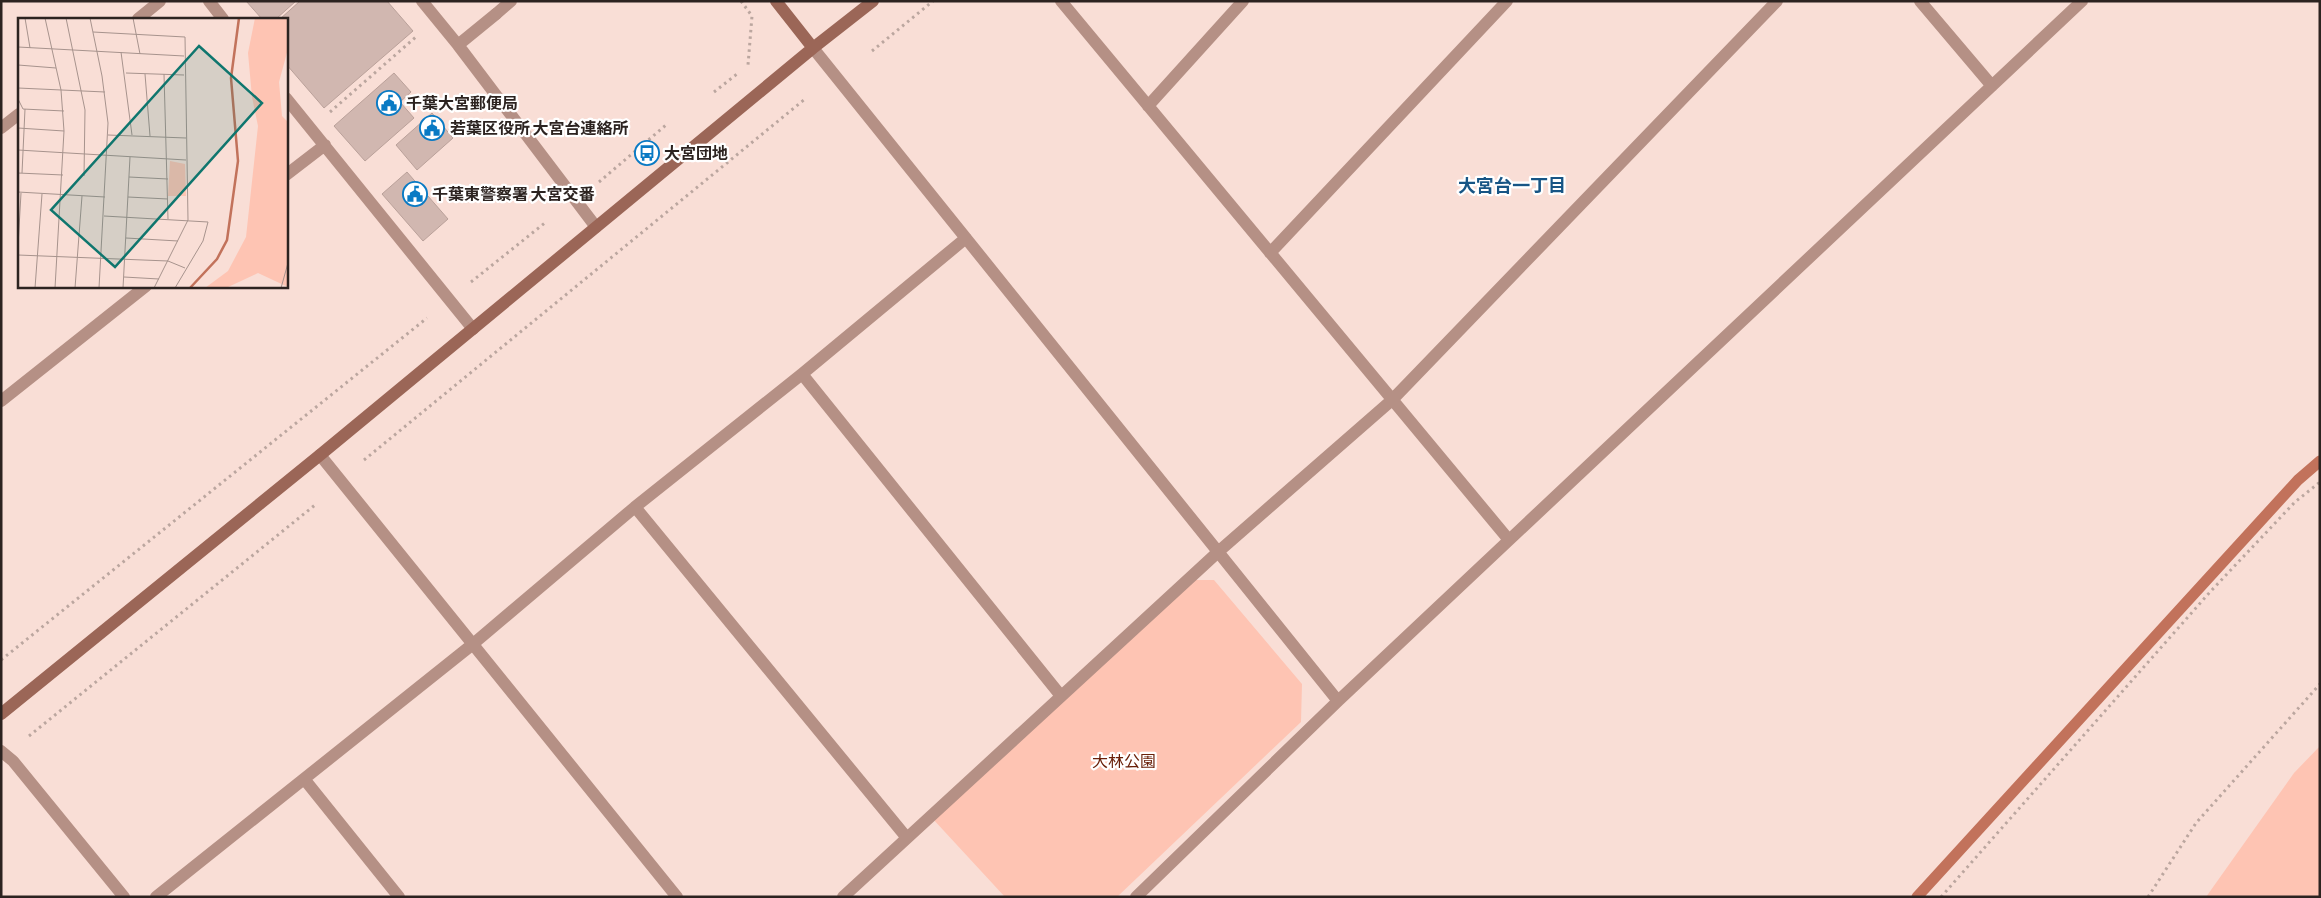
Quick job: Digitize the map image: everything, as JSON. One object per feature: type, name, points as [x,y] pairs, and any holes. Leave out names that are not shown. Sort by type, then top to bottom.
[{"type":"street","points":[[139,18],[160,1]]},
{"type":"street","points":[[209,1],[222,18]]},
{"type":"street","points":[[422,1],[458,45],[596,227]]},
{"type":"street","points":[[458,45],[511,1]]},
{"type":"street","points":[[776,1],[1338,701]]},
{"type":"street","points":[[1,714],[320,456],[813,48],[873,1]]},
{"type":"street","points":[[1061,1],[1509,540]]},
{"type":"street","points":[[1148,106],[1243,1]]},
{"type":"street","points":[[1270,253],[1506,1]]},
{"type":"street","points":[[843,897],[1218,552],[1392,400],[1777,1]]},
{"type":"street","points":[[1920,1],[1992,86]]},
{"type":"street","points":[[1136,897],[1338,701],[2082,1]]},
{"type":"street","points":[[288,100],[473,329]]},
{"type":"street","points":[[1,128],[18,115]]},
{"type":"street","points":[[288,173],[325,145]]},
{"type":"street","points":[[156,897],[473,644],[635,507],[802,374],[966,238]]},
{"type":"street","points":[[1,401],[143,288]]},
{"type":"street","points":[[802,374],[1061,696]]},
{"type":"street","points":[[320,456],[677,897]]},
{"type":"street","points":[[635,507],[907,838]]},
{"type":"street","points":[[1,750],[13,761],[124,897]]},
{"type":"street","points":[[305,780],[399,897]]},
{"type":"path","points":[[714,92],[749,64],[752,16],[741,1]]},
{"type":"path","points":[[872,51],[933,1]]},
{"type":"path","points":[[311,128],[437,19]]},
{"type":"path","points":[[364,460],[805,99]]},
{"type":"path","points":[[599,182],[666,125]]},
{"type":"path","points":[[471,282],[546,222]]},
{"type":"path","points":[[1,660],[427,318]]},
{"type":"path","points":[[1941,897],[2210,592],[2295,502],[2320,482]]},
{"type":"path","points":[[29,736],[315,505]]},
{"type":"path","points":[[2148,897],[2196,824],[2320,684]]},
{"type":"green space","name":"大林公園","points":[[1194,580],[1214,580],[1302,684],[1301,722],[1117,897],[1005,897],[932,818]]},
{"type":"green space","points":[[2320,746],[2320,897],[2206,897],[2294,773]]},
{"type":"building","points":[[246,1],[296,1],[277,18],[261,18]]},
{"type":"building","points":[[300,1],[387,1],[413,31],[324,108],[288,66],[288,18],[281,18]]},
{"type":"building","points":[[394,73],[411,92],[400,102],[414,118],[365,161],[334,126]]},
{"type":"building","points":[[432,113],[453,138],[417,170],[396,145]]},
{"type":"building","points":[[407,172],[448,219],[423,241],[382,194]]},
{"type":"waterway","points":[[1917,897],[2298,480],[2320,461]]},
{"type":"place","name":"千葉大宮郵便局","points":[[389,103]]},
{"type":"place","name":"若葉区役所 大宮台連絡所","points":[[432,128]]},
{"type":"place","name":"大宮団地","points":[[647,153]]},
{"type":"place","name":"千葉東警察署 大宮交番","points":[[415,194]]},
{"type":"district","name":"大宮台一丁目","points":[[1512,186]]}]
